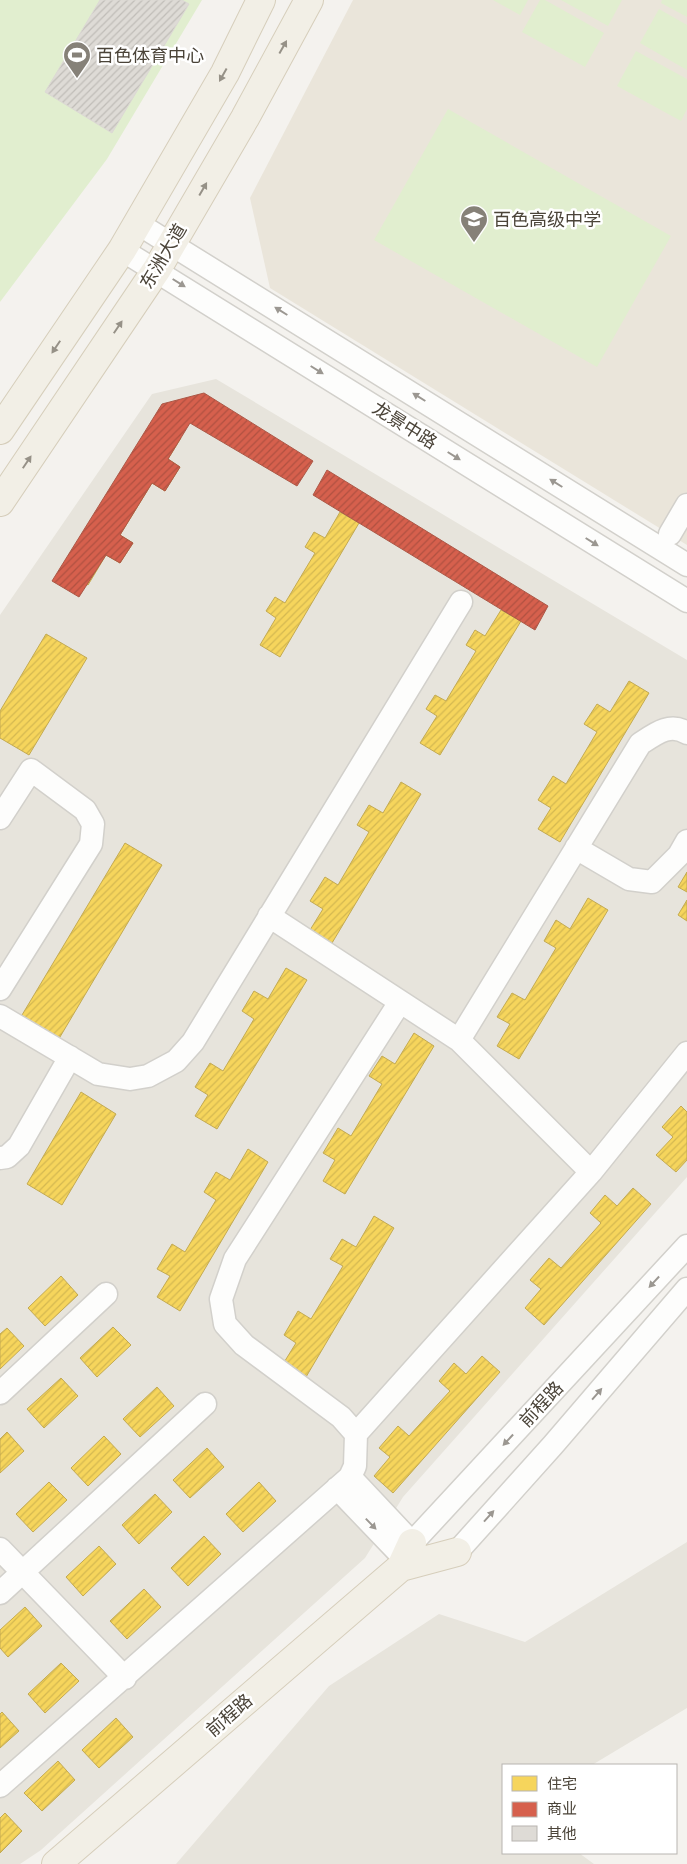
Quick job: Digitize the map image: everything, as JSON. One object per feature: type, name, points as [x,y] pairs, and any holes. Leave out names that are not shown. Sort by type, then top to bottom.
[{"type":"main road","points":[[0,430],[122,250],[225,73],[261,0]]},
{"type":"main road","name":"东洲大道","points":[[0,502],[157,269],[309,0]]},
{"type":"main road","name":"前程路","points":[[56,1864],[406,1556],[456,1552]]},
{"type":"street","name":"龙景中路","points":[[137,223],[687,564]]},
{"type":"street","name":"龙景中路","points":[[122,250],[157,269],[687,601]]},
{"type":"street","points":[[0,1016],[98,1074],[130,1079],[148,1076],[176,1061],[193,1042],[461,602]]},
{"type":"street","points":[[459,1040],[640,744],[658,732],[671,728],[687,734]]},
{"type":"street","points":[[0,818],[31,770],[85,810],[93,824],[91,844],[0,989]]},
{"type":"street","points":[[576,848],[629,879],[652,882],[679,854],[687,841]]},
{"type":"street","points":[[269,916],[459,1040],[591,1172]]},
{"type":"street","points":[[356,1434],[341,1417],[244,1345],[225,1324],[221,1299],[235,1259],[400,1002]]},
{"type":"street","points":[[0,1786],[125,1678],[344,1483],[355,1466],[356,1434],[591,1172],[687,1054]]},
{"type":"street","points":[[0,1158],[7,1157],[18,1146],[70,1058]]},
{"type":"street","name":"前程路","points":[[406,1556],[687,1246]]},
{"type":"street","name":"前程路","points":[[456,1552],[553,1445],[687,1289]]},
{"type":"street","points":[[0,1392],[106,1294]]},
{"type":"street","points":[[0,1593],[205,1404]]},
{"type":"street","points":[[344,1483],[406,1556]]},
{"type":"street","points":[[0,1549],[125,1678]]},
{"type":"shaded area","name":"百色高级中学","points":[[353,0],[687,0],[687,545],[270,288],[250,198]]},
{"type":"shaded area","points":[[216,379],[687,660],[687,1177],[403,1497],[365,1558],[41,1850],[20,1864],[0,1864],[0,615],[152,394]]},
{"type":"shaded area","points":[[687,1542],[687,1708],[594,1764],[502,1764],[502,1854],[580,1854],[594,1864],[176,1864],[329,1686],[439,1614],[525,1642]]},
{"type":"green space","name":"百色体育中心","points":[[0,0],[202,0],[107,159],[0,302]]},
{"type":"green space","points":[[493,0],[528,0],[520,15]]},
{"type":"green space","points":[[540,0],[545,0],[604,33],[585,67],[522,32]]},
{"type":"green space","points":[[561,0],[622,0],[608,26]]},
{"type":"green space","points":[[662,0],[687,0],[687,17],[661,3]]},
{"type":"green space","points":[[659,9],[687,25],[687,70],[640,43]]},
{"type":"green space","points":[[636,51],[687,79],[687,109],[681,121],[617,86]]},
{"type":"green space","points":[[448,109],[671,236],[597,367],[374,240]]},
{"type":"building: 住宅","points":[[159,425],[181,438],[168,459],[180,467],[165,491],[152,483],[120,535],[133,543],[120,563],[106,555],[88,585],[67,572]]},
{"type":"building: 住宅","points":[[340,512],[359,523],[280,657],[260,645],[276,618],[266,611],[275,597],[285,603],[315,553],[305,547],[314,532],[325,538]]},
{"type":"building: 住宅","points":[[501,610],[521,621],[440,755],[420,743],[437,716],[426,709],[435,695],[446,701],[476,651],[466,645],[475,630],[485,636]]},
{"type":"building: 住宅","points":[[46,634],[87,658],[29,755],[0,738],[0,711]]},
{"type":"building: 住宅","points":[[629,681],[649,693],[560,842],[538,829],[551,808],[538,800],[553,776],[566,784],[597,732],[584,724],[597,704],[610,712]]},
{"type":"building: 住宅","points":[[401,782],[421,794],[332,943],[310,930],[323,909],[310,901],[325,877],[338,885],[369,832],[357,825],[369,805],[383,813]]},
{"type":"building: 住宅","points":[[125,843],[162,865],[57,1042],[19,1020]]},
{"type":"building: 住宅","points":[[687,872],[687,892],[678,887]]},
{"type":"building: 住宅","points":[[588,898],[608,910],[519,1059],[497,1046],[510,1024],[497,1017],[512,993],[525,1000],[556,948],[544,941],[556,920],[570,929]]},
{"type":"building: 住宅","points":[[687,900],[687,921],[678,915]]},
{"type":"building: 住宅","points":[[286,968],[307,980],[217,1129],[195,1116],[208,1095],[195,1087],[210,1063],[223,1071],[254,1019],[242,1011],[254,991],[268,999]]},
{"type":"building: 住宅","points":[[414,1033],[434,1046],[345,1194],[323,1181],[335,1160],[323,1153],[338,1128],[351,1136],[382,1084],[369,1076],[382,1056],[395,1064]]},
{"type":"building: 住宅","points":[[81,1092],[116,1114],[62,1205],[27,1184]]},
{"type":"building: 住宅","points":[[681,1106],[687,1112],[687,1160],[676,1172],[656,1155],[673,1137],[662,1127]]},
{"type":"building: 住宅","points":[[248,1149],[268,1162],[180,1311],[157,1297],[170,1276],[157,1269],[172,1244],[185,1252],[216,1200],[204,1192],[216,1172],[230,1180]]},
{"type":"building: 住宅","points":[[633,1188],[651,1204],[544,1325],[525,1308],[541,1289],[530,1280],[549,1258],[561,1268],[601,1223],[590,1213],[605,1195],[617,1206]]},
{"type":"building: 住宅","points":[[374,1216],[394,1228],[306,1377],[283,1364],[296,1343],[284,1335],[298,1311],[311,1319],[343,1266],[330,1259],[342,1239],[356,1247]]},
{"type":"building: 住宅","points":[[61,1276],[78,1295],[45,1326],[28,1308]]},
{"type":"building: 住宅","points":[[113,1327],[131,1345],[97,1377],[80,1358]]},
{"type":"building: 住宅","points":[[7,1328],[24,1346],[0,1369],[0,1334]]},
{"type":"building: 住宅","points":[[482,1356],[500,1372],[393,1493],[374,1476],[390,1457],[379,1448],[398,1426],[409,1436],[450,1391],[439,1381],[454,1363],[466,1374]]},
{"type":"building: 住宅","points":[[61,1378],[78,1396],[44,1428],[27,1409]]},
{"type":"building: 住宅","points":[[157,1387],[174,1406],[140,1437],[123,1419]]},
{"type":"building: 住宅","points":[[7,1432],[24,1451],[0,1473],[0,1439]]},
{"type":"building: 住宅","points":[[104,1436],[121,1454],[88,1486],[71,1468]]},
{"type":"building: 住宅","points":[[207,1448],[224,1467],[190,1498],[173,1480]]},
{"type":"building: 住宅","points":[[49,1482],[67,1500],[33,1532],[16,1514]]},
{"type":"building: 住宅","points":[[259,1482],[276,1501],[243,1532],[226,1514]]},
{"type":"building: 住宅","points":[[155,1494],[172,1512],[139,1544],[122,1525]]},
{"type":"building: 住宅","points":[[204,1536],[221,1554],[188,1586],[171,1568]]},
{"type":"building: 住宅","points":[[99,1546],[116,1564],[83,1596],[66,1577]]},
{"type":"building: 住宅","points":[[144,1589],[161,1607],[127,1639],[110,1621]]},
{"type":"building: 住宅","points":[[25,1607],[42,1626],[8,1657],[0,1648],[0,1630]]},
{"type":"building: 住宅","points":[[61,1663],[79,1681],[45,1713],[28,1694]]},
{"type":"building: 住宅","points":[[2,1712],[19,1731],[0,1748],[0,1714]]},
{"type":"building: 住宅","points":[[116,1718],[133,1737],[99,1768],[82,1750]]},
{"type":"building: 住宅","points":[[58,1761],[75,1780],[42,1811],[24,1793]]},
{"type":"building: 住宅","points":[[5,1813],[22,1831],[0,1853],[0,1818]]},
{"type":"building: 商业","points":[[204,393],[313,461],[297,486],[190,423],[168,459],[180,467],[165,491],[152,483],[120,535],[133,543],[120,563],[106,555],[79,597],[52,581],[162,404]]},
{"type":"building: 商业","points":[[327,470],[548,606],[535,630],[313,495]]},
{"type":"building: 其他","points":[[100,0],[182,0],[189,4],[112,133],[45,92]]},
{"type":"place","name":"百色体育中心","points":[[77,79]]},
{"type":"place","name":"百色高级中学","points":[[474,243]]}]
